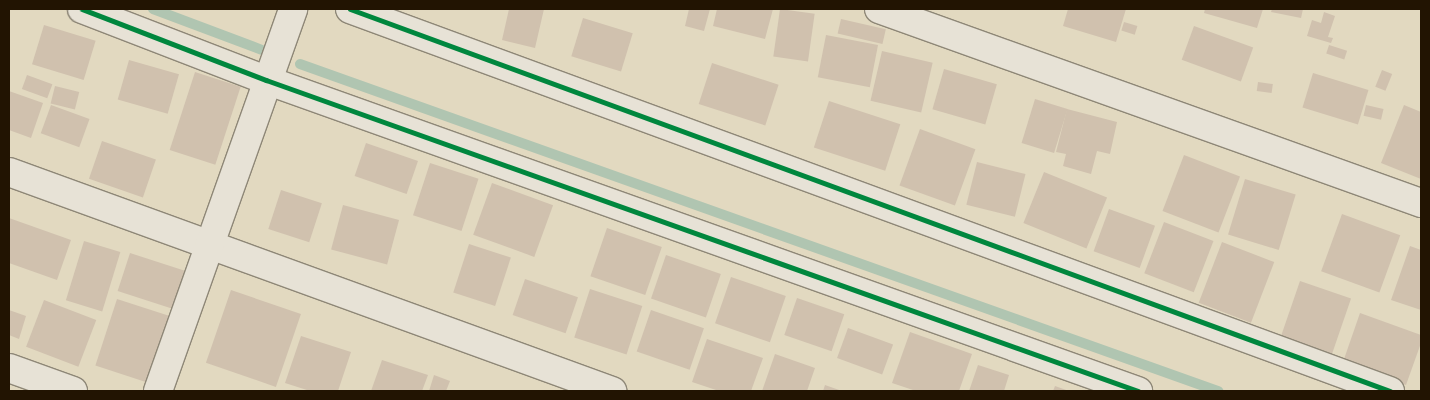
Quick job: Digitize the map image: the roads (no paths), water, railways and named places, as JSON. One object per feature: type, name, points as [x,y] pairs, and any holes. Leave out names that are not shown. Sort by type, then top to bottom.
[{"type":"street","points":[[82,9],[266,80],[1138,391]]},
{"type":"street","points":[[158,391],[266,80],[293,9]]},
{"type":"street","points":[[350,9],[1390,391]]},
{"type":"street","points":[[879,9],[1421,203]]},
{"type":"street","points":[[9,172],[612,391]]},
{"type":"street","points":[[9,368],[73,391]]},
{"type":"waterway","points":[[153,9],[262,50]]},
{"type":"waterway","points":[[300,64],[1218,391]]}]
